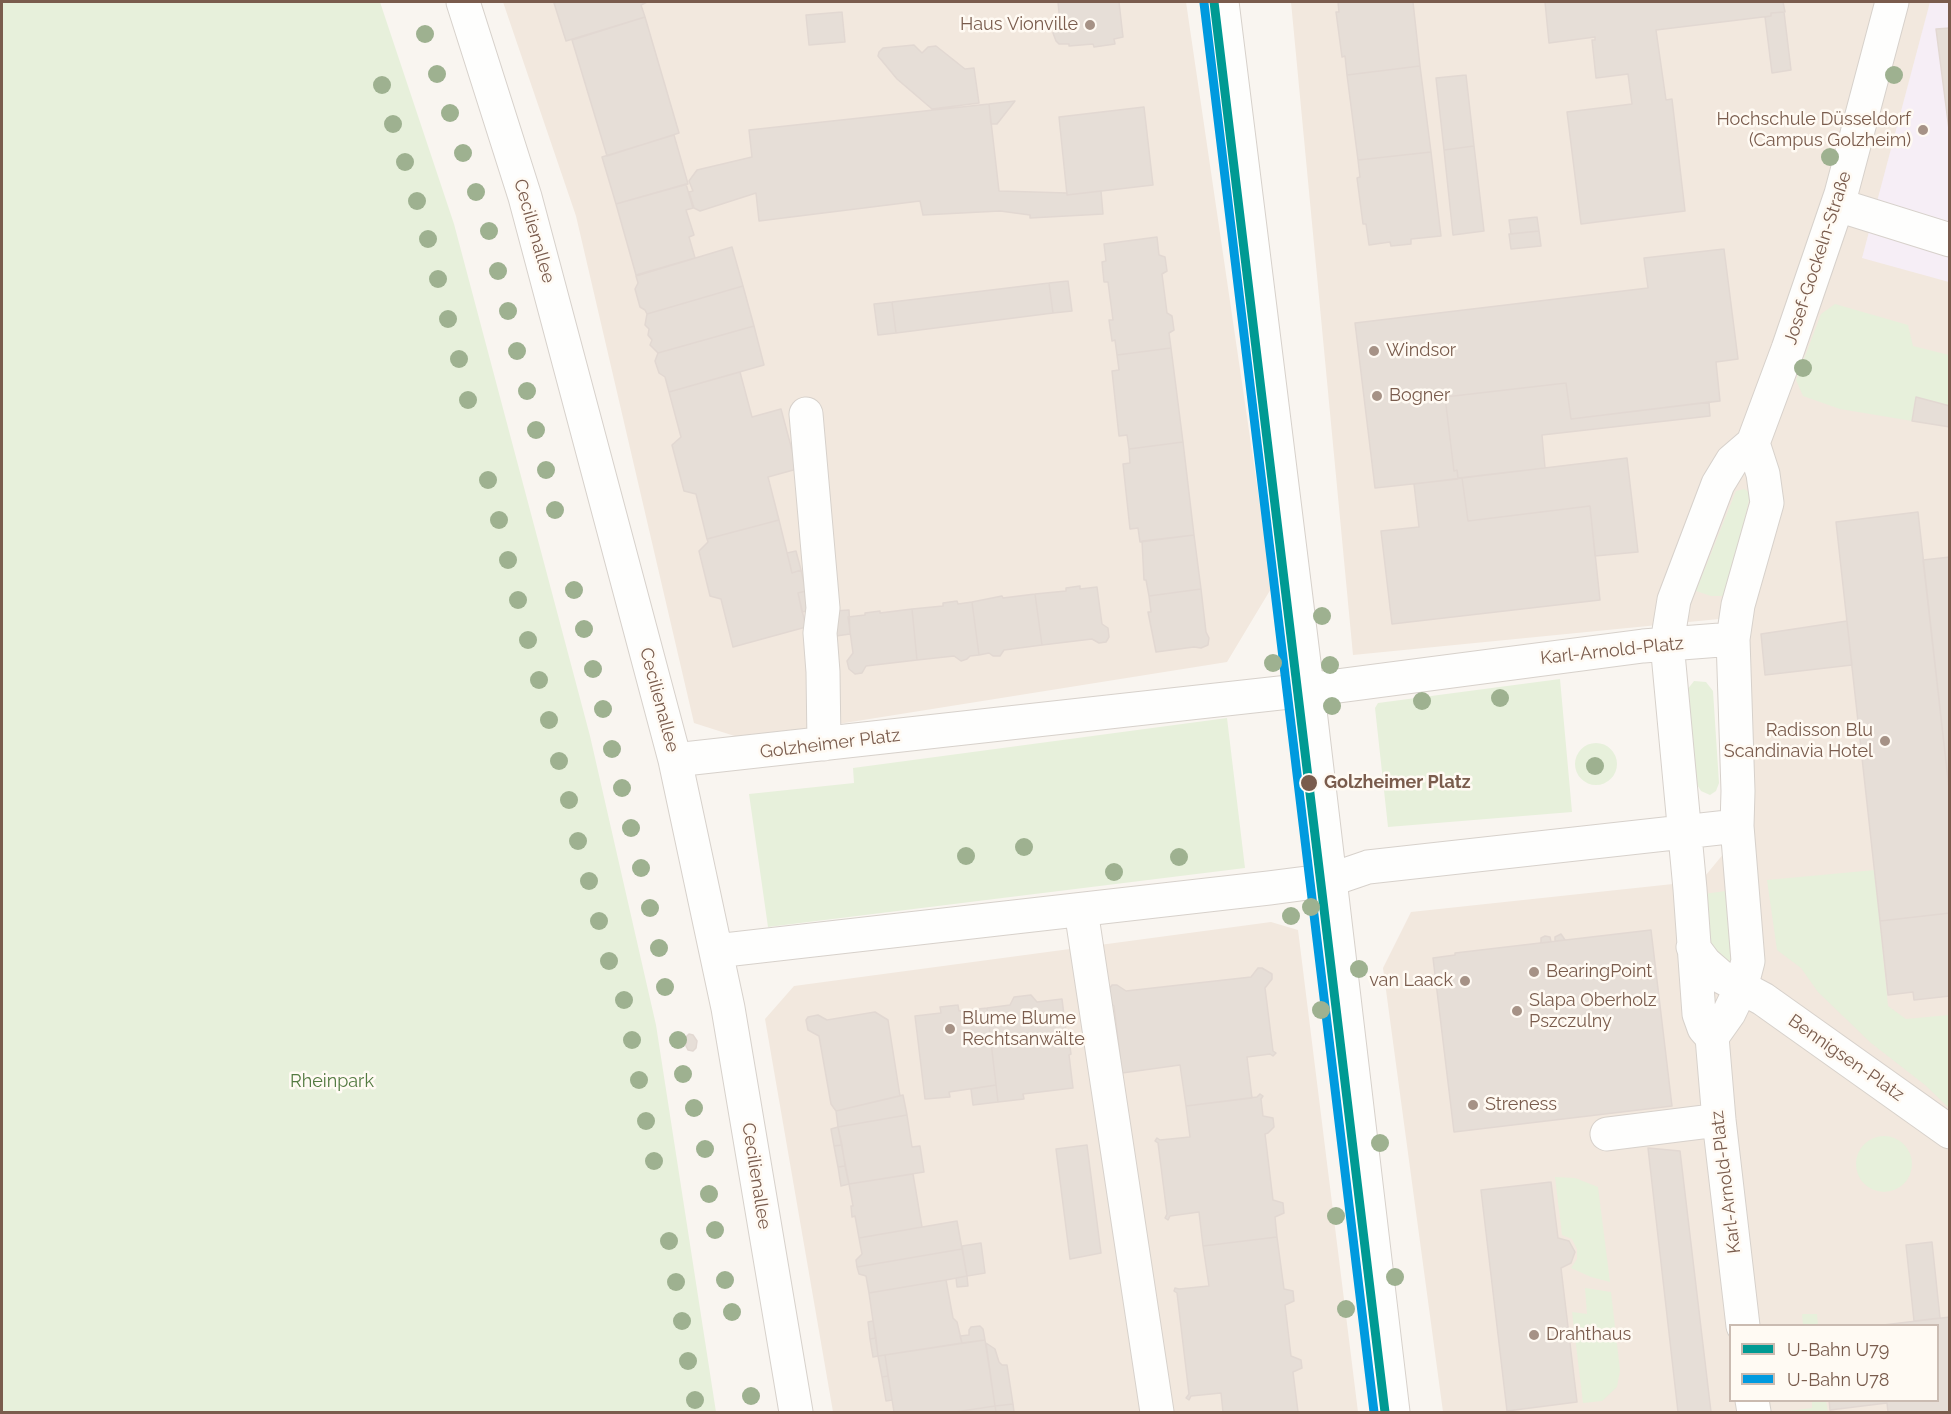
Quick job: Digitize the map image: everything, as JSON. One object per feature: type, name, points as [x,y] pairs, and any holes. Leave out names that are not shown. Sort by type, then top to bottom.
[{"type":"street","name":"Cecilienallee","points":[[463,2],[525,197],[675,760],[728,1008],[796,1413]]},
{"type":"street","points":[[1222,2],[1393,1413]]},
{"type":"street","name":"Josef-Gockeln-Straße","points":[[1684,832],[1666,643],[1674,600],[1718,484],[1732,461],[1753,442],[1788,349],[1839,200],[1892,2]]},
{"type":"street","points":[[1839,200],[1950,229]]},
{"type":"street","points":[[1839,200],[1950,240]]},
{"type":"street","points":[[806,414],[823,608],[820,633],[824,672],[824,744]]},
{"type":"street","points":[[1712,1037],[1729,1013],[1741,987],[1748,961],[1737,826],[1733,639],[1738,605],[1767,503],[1764,474],[1753,442]]},
{"type":"street","name":"Karl-Arnold-Platz","points":[[1307,690],[1666,643],[1733,639]]},
{"type":"street","name":"Golzheimer Platz","points":[[675,760],[1307,690]]},
{"type":"street","points":[[716,951],[1330,880],[1368,867],[1737,826]]},
{"type":"street","name":"Karl-Arnold-Platz","points":[[1684,832],[1699,1014],[1704,1028],[1712,1037],[1719,1120],[1743,1324]]},
{"type":"street","points":[[1081,910],[1157,1413]]},
{"type":"street","points":[[1693,947],[1705,963],[1720,976],[1741,987]]},
{"type":"street","name":"Bennigsen-Platz","points":[[1741,987],[1763,999],[1950,1132]]},
{"type":"street","points":[[1607,1134],[1719,1120]]},
{"type":"shaded area","points":[[503,2],[1186,2],[1272,587],[1227,662],[744,739],[694,723],[576,216]]},
{"type":"shaded area","points":[[1291,2],[1949,2],[1949,1412],[1443,1412],[1383,968],[1411,912],[1701,881],[1753,818],[1748,642],[1719,619],[1353,655]]},
{"type":"shaded area","name":"Hochschule Düsseldorf (Campus Golzheim)","points":[[1930,2],[1949,2],[1949,282],[1862,258]]},
{"type":"shaded area","points":[[1271,922],[1298,930],[1358,1412],[833,1412],[765,1019],[794,986]]},
{"type":"green space","name":"Rheinpark","points":[[2,2],[380,2],[454,224],[590,736],[656,1025],[716,1412],[2,1412]]},
{"type":"green space","points":[[1835,304],[1908,325],[1913,346],[1949,355],[1949,406],[1916,397],[1912,421],[1840,409],[1803,396],[1796,380],[1821,314]]},
{"type":"green space","points":[[1744,489],[1749,492],[1749,500],[1727,596],[1711,596],[1696,591],[1736,491]]},
{"type":"green space","points":[[1560,679],[1572,812],[1388,827],[1375,708],[1378,703]]},
{"type":"green space","points":[[1694,681],[1706,682],[1713,691],[1719,783],[1716,791],[1710,795],[1701,791],[1696,783],[1687,690]]},
{"type":"green space","points":[[1227,718],[1245,868],[768,927],[749,794],[854,783],[853,768]]},
{"type":"green space","points":[[1596,743],[1611,749],[1617,764],[1611,779],[1596,785],[1581,779],[1575,764],[1581,749]]},
{"type":"green space","points":[[1875,870],[1888,1006],[1906,1019],[1949,1015],[1949,1108],[1925,1085],[1871,1043],[1818,992],[1801,968],[1777,950],[1767,880]]},
{"type":"green space","points":[[1726,891],[1732,966],[1711,967],[1703,894]]},
{"type":"green space","points":[[1884,1136],[1895,1138],[1904,1144],[1910,1153],[1912,1164],[1910,1175],[1904,1184],[1895,1190],[1884,1192],[1873,1190],[1864,1184],[1858,1175],[1856,1164],[1858,1153],[1864,1144],[1873,1138]]},
{"type":"green space","points":[[1555,1177],[1575,1178],[1598,1187],[1610,1282],[1571,1268],[1577,1259],[1577,1249],[1572,1239],[1562,1235]]},
{"type":"green space","points":[[1585,1288],[1611,1292],[1620,1370],[1617,1387],[1602,1401],[1583,1403],[1572,1312],[1587,1314]]},
{"type":"green space","points":[[1802,1314],[1817,1314],[1818,1324],[1803,1324]]},
{"type":"green space","points":[[1812,1402],[1826,1402],[1828,1412],[1782,1412],[1812,1408]]},
{"type":"building","points":[[647,2],[641,5],[645,17],[566,41],[554,3]]},
{"type":"building","name":"Haus Vionville","points":[[1058,2],[1119,2],[1123,37],[1114,39],[1115,44],[1094,47],[1093,44],[1069,46],[1069,44],[1059,44],[1053,33],[1060,23]]},
{"type":"building","points":[[1338,2],[1413,2],[1420,66],[1347,75],[1345,56],[1342,57],[1336,12],[1339,12]]},
{"type":"building","points":[[1545,2],[1783,2],[1785,12],[1771,13],[1771,16],[1656,30],[1666,100],[1672,99],[1685,211],[1581,224],[1567,112],[1632,104],[1628,74],[1596,78],[1592,40],[1595,40],[1595,37],[1549,43]]},
{"type":"building","points":[[842,12],[845,42],[809,45],[806,15]]},
{"type":"building","points":[[1784,12],[1791,70],[1772,73],[1765,17],[1771,16],[1771,13]]},
{"type":"building","points":[[645,17],[679,133],[607,156],[572,40]]},
{"type":"building","points":[[1950,28],[1950,137],[1936,29]]},
{"type":"building","points":[[914,45],[922,53],[928,47],[936,46],[965,69],[974,68],[979,103],[932,109],[897,79],[878,56],[883,48]]},
{"type":"building","points":[[1420,66],[1431,152],[1358,160],[1347,75]]},
{"type":"building","points":[[1466,75],[1474,146],[1444,150],[1436,78]]},
{"type":"building","points":[[1015,101],[997,124],[991,124],[989,104]]},
{"type":"building","points":[[989,104],[999,191],[1067,193],[1067,195],[1101,191],[1103,214],[1030,218],[1030,215],[1000,211],[923,215],[920,201],[759,221],[756,193],[700,211],[694,208],[689,192],[693,191],[689,181],[697,170],[752,157],[749,130]]},
{"type":"building","points":[[1144,107],[1153,185],[1067,195],[1059,117]]},
{"type":"building","points":[[674,135],[688,184],[616,204],[602,157]]},
{"type":"building","points":[[1474,146],[1484,231],[1453,235],[1444,150]]},
{"type":"building","points":[[1431,152],[1441,236],[1411,239],[1411,244],[1391,246],[1390,242],[1369,245],[1366,224],[1363,224],[1357,178],[1360,177],[1358,160]]},
{"type":"building","points":[[686,184],[693,208],[686,210],[694,235],[689,237],[695,258],[636,275],[616,204]]},
{"type":"building","points":[[1537,217],[1539,231],[1511,234],[1509,220]]},
{"type":"building","points":[[1539,231],[1541,246],[1511,249],[1509,234]]},
{"type":"building","points":[[1157,237],[1159,255],[1165,257],[1167,271],[1162,274],[1167,313],[1172,316],[1174,330],[1169,333],[1171,348],[1117,355],[1109,320],[1113,320],[1108,282],[1104,282],[1102,262],[1106,261],[1104,244]]},
{"type":"building","points":[[732,247],[743,286],[647,314],[640,307],[635,289],[638,283],[636,276]]},
{"type":"building","points":[[1724,249],[1738,359],[1716,362],[1720,401],[1571,419],[1566,383],[1445,397],[1454,471],[1457,470],[1458,479],[1375,488],[1355,323],[1648,288],[1644,258]]},
{"type":"building","points":[[1068,281],[1072,311],[1053,313],[1049,283]]},
{"type":"building","points":[[1049,283],[1053,313],[896,333],[892,302]]},
{"type":"building","points":[[743,286],[754,326],[658,353],[650,345],[652,340],[648,335],[649,329],[645,325],[647,314]]},
{"type":"building","points":[[892,302],[896,333],[878,335],[874,304]]},
{"type":"building","points":[[754,326],[764,365],[669,392],[665,377],[659,373],[655,361],[658,353]]},
{"type":"building","points":[[1171,348],[1183,442],[1129,449],[1127,435],[1119,436],[1112,371],[1119,370],[1117,355]]},
{"type":"building","points":[[740,372],[752,417],[781,409],[797,469],[768,477],[779,520],[707,539],[696,494],[684,491],[672,445],[681,437],[669,392]]},
{"type":"building","points":[[1566,383],[1571,419],[1709,402],[1710,416],[1542,435],[1545,468],[1458,478],[1457,470],[1454,471],[1445,397]]},
{"type":"building","points":[[1916,397],[1950,406],[1950,427],[1912,421]]},
{"type":"building","points":[[1183,442],[1194,535],[1140,542],[1138,528],[1130,529],[1123,464],[1130,463],[1129,449]]},
{"type":"building","points":[[1627,458],[1638,552],[1595,556],[1590,506],[1468,521],[1462,478]]},
{"type":"building","points":[[1462,478],[1468,521],[1590,506],[1600,600],[1392,624],[1381,531],[1419,527],[1414,484]]},
{"type":"building","points":[[1918,512],[1950,797],[1950,913],[1880,921],[1836,522]]},
{"type":"building","points":[[779,520],[792,573],[801,570],[806,591],[798,593],[806,627],[733,647],[721,599],[710,596],[699,551],[708,542],[707,539]]},
{"type":"building","points":[[1194,535],[1201,589],[1149,596],[1146,580],[1144,580],[1142,541]]},
{"type":"building","points":[[796,551],[801,570],[792,573],[787,553]]},
{"type":"building","points":[[1950,557],[1950,797],[1923,560]]},
{"type":"building","points":[[1080,586],[1080,589],[1097,587],[1102,624],[1108,628],[1109,637],[1106,642],[1099,643],[1092,639],[1042,645],[1035,594],[1066,591],[1066,588]]},
{"type":"building","points":[[1201,589],[1206,632],[1209,638],[1208,645],[1201,648],[1156,652],[1148,612],[1151,612],[1149,596]]},
{"type":"building","points":[[806,591],[811,610],[802,612],[798,593]]},
{"type":"building","points":[[1035,594],[1042,645],[1004,650],[1000,656],[993,656],[989,653],[979,655],[972,602],[1002,596],[1003,598]]},
{"type":"building","points":[[957,601],[958,604],[972,602],[979,655],[970,656],[961,661],[954,656],[917,660],[912,609],[943,606],[943,603]]},
{"type":"building","points":[[912,609],[917,660],[866,666],[862,673],[855,674],[849,669],[847,661],[853,653],[848,617],[880,611],[880,613]]},
{"type":"building","points":[[849,610],[850,634],[836,636],[834,611]]},
{"type":"building","points":[[1847,621],[1852,665],[1765,675],[1761,634]]},
{"type":"building","points":[[1950,913],[1950,996],[1914,1000],[1913,992],[1888,995],[1880,921]]},
{"type":"building","points":[[1651,930],[1672,1106],[1454,1132],[1433,958],[1455,955],[1455,953]]},
{"type":"building","points":[[1561,934],[1565,940],[1555,941],[1555,937]]},
{"type":"building","points":[[1550,937],[1551,942],[1541,943],[1541,938]]},
{"type":"building","points":[[1258,968],[1272,974],[1272,979],[1265,988],[1273,1051],[1276,1053],[1273,1056],[1270,1054],[1247,1057],[1252,1098],[1186,1106],[1180,1065],[1122,1073],[1114,1006],[1105,999],[1112,985],[1117,985],[1126,991],[1251,977]]},
{"type":"building","points":[[1031,995],[1037,1002],[1062,999],[1071,1054],[1069,1055],[1073,1088],[1023,1094],[1024,1099],[998,1102],[987,1008],[1010,1005],[1014,997]]},
{"type":"building","points":[[958,1005],[959,1011],[987,1008],[996,1085],[949,1092],[950,1097],[925,1099],[915,1016],[941,1013],[940,1007]]},
{"type":"building","points":[[875,1012],[888,1020],[900,1096],[836,1111],[831,1104],[819,1036],[808,1030],[806,1020],[808,1017],[818,1015],[827,1020]]},
{"type":"building","points":[[689,1034],[693,1035],[697,1041],[693,1051],[688,1050],[685,1044],[685,1038]]},
{"type":"building","points":[[996,1085],[998,1102],[973,1105],[971,1089]]},
{"type":"building","points":[[1260,1094],[1263,1096],[1261,1099],[1263,1116],[1273,1118],[1274,1127],[1265,1134],[1273,1200],[1283,1203],[1284,1213],[1275,1217],[1277,1237],[1203,1246],[1199,1212],[1170,1216],[1168,1220],[1165,1218],[1167,1214],[1158,1143],[1155,1141],[1157,1138],[1160,1140],[1190,1137],[1186,1106],[1257,1097]]},
{"type":"building","points":[[903,1095],[907,1115],[838,1127],[836,1111]]},
{"type":"building","points":[[907,1115],[912,1147],[920,1146],[924,1172],[849,1184],[838,1127]]},
{"type":"building","points":[[838,1127],[842,1145],[834,1146],[831,1129]]},
{"type":"building","points":[[842,1145],[845,1166],[838,1167],[834,1146]]},
{"type":"building","points":[[1087,1145],[1101,1253],[1070,1259],[1056,1149]]},
{"type":"building","points":[[1648,1148],[1680,1151],[1711,1412],[1678,1412]]},
{"type":"building","points":[[845,1166],[849,1184],[841,1186],[838,1167]]},
{"type":"building","points":[[913,1174],[922,1227],[859,1238],[855,1216],[852,1217],[851,1206],[853,1206],[849,1184]]},
{"type":"building","name":"Drahthaus","points":[[1551,1182],[1558,1238],[1569,1241],[1575,1252],[1571,1263],[1561,1268],[1577,1402],[1507,1411],[1481,1190]]},
{"type":"building","points":[[957,1221],[962,1249],[857,1267],[856,1260],[862,1254],[859,1238]]},
{"type":"building","points":[[1277,1237],[1284,1289],[1293,1291],[1294,1301],[1285,1305],[1291,1356],[1301,1360],[1302,1368],[1293,1372],[1298,1412],[1223,1412],[1221,1393],[1191,1396],[1189,1400],[1186,1398],[1189,1394],[1175,1288],[1209,1286],[1203,1246]]},
{"type":"building","points":[[1932,1242],[1940,1318],[1914,1321],[1906,1245]]},
{"type":"building","points":[[981,1243],[985,1273],[967,1276],[962,1246]]},
{"type":"building","points":[[962,1249],[967,1276],[946,1280],[869,1293],[866,1276],[859,1274],[857,1267]]},
{"type":"building","points":[[967,1276],[968,1286],[957,1287],[956,1278]]},
{"type":"building","points":[[946,1280],[953,1318],[957,1322],[962,1343],[878,1356],[869,1293]]},
{"type":"building","points":[[1950,1317],[1950,1412],[1888,1412],[1887,1403],[1830,1410],[1829,1402],[1939,1402],[1939,1324],[1892,1324]]},
{"type":"building","points":[[873,1321],[876,1338],[870,1339],[868,1322]]},
{"type":"building","points":[[980,1326],[983,1329],[985,1340],[962,1343],[960,1336],[969,1335],[971,1327]]},
{"type":"building","points":[[876,1338],[878,1356],[873,1357],[870,1339]]},
{"type":"building","points":[[985,1340],[995,1406],[955,1412],[894,1412],[885,1355]]},
{"type":"building","points":[[986,1343],[995,1349],[999,1362],[1007,1365],[1013,1404],[995,1406]]},
{"type":"building","points":[[885,1355],[888,1376],[882,1377],[878,1356]]},
{"type":"building","points":[[888,1376],[892,1400],[886,1401],[882,1377]]},
{"type":"building","points":[[1013,1404],[1014,1412],[996,1412],[995,1406]]},
{"type":"building","points":[[995,1406],[996,1412],[955,1412]]},
{"type":"metro line","name":"U79","points":[[1214,2],[1385,1412]]},
{"type":"metro line","name":"U78","points":[[1204,3],[1374,1412]]},
{"type":"place","name":"Haus Vionville","points":[[1090,25]]},
{"type":"place","name":"Hochschule Düsseldorf (Campus Golzheim)","points":[[1923,130]]},
{"type":"place","name":"Windsor","points":[[1374,351]]},
{"type":"place","name":"Bogner","points":[[1377,396]]},
{"type":"place","name":"Radisson Blu Scandinavia Hotel","points":[[1885,741]]},
{"type":"place","name":"Golzheimer Platz","points":[[1309,783]]},
{"type":"place","name":"BearingPoint","points":[[1534,972]]},
{"type":"place","name":"van Laack","points":[[1465,981]]},
{"type":"place","name":"Slapa Oberholz Pszczulny","points":[[1517,1011]]},
{"type":"place","name":"Blume Blume Rechtsanwälte","points":[[950,1029]]},
{"type":"place","name":"Streness","points":[[1473,1105]]},
{"type":"place","name":"Drahthaus","points":[[1534,1335]]}]
